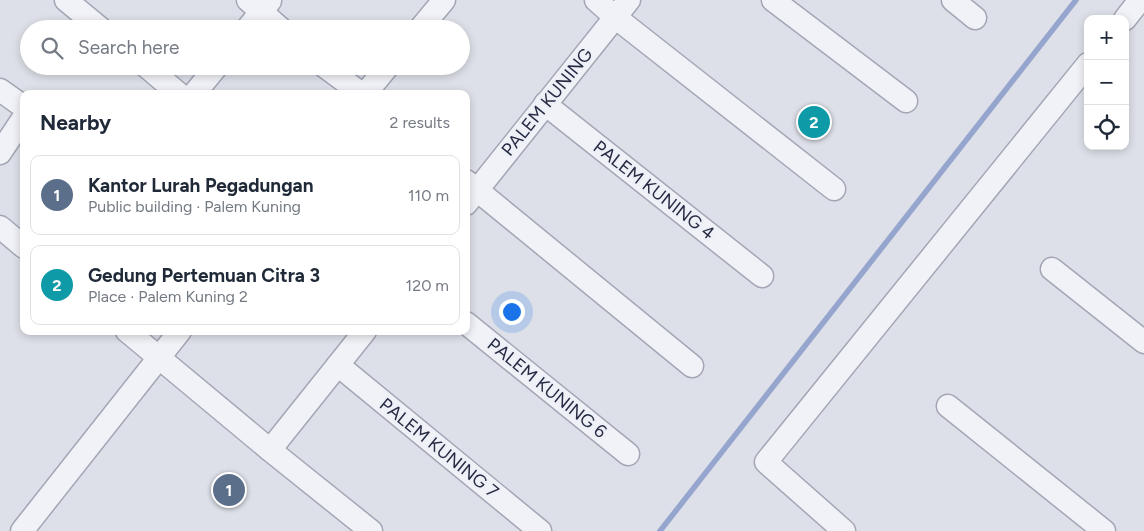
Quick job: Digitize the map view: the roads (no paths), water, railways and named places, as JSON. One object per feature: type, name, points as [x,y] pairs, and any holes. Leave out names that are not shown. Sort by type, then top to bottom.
[{"type":"street","points":[[66,0],[90,20]]},
{"type":"street","points":[[427,20],[444,0]]},
{"type":"street","points":[[596,0],[622,9],[834,189]]},
{"type":"street","points":[[773,0],[906,101]]},
{"type":"street","points":[[953,0],[975,18]]},
{"type":"street","points":[[1128,15],[1140,0]]},
{"type":"street","points":[[252,20],[260,4],[273,20]]},
{"type":"street","name":"PALEM KUNING","points":[[470,192],[622,9]]},
{"type":"street","points":[[844,531],[766,462],[1084,69]]},
{"type":"street","points":[[157,75],[174,90]]},
{"type":"street","points":[[197,90],[210,75]]},
{"type":"street","points":[[337,75],[358,90]]},
{"type":"street","points":[[367,90],[380,75]]},
{"type":"street","points":[[0,90],[20,104]]},
{"type":"street","name":"PALEM KUNING 4","points":[[545,104],[762,276]]},
{"type":"street","points":[[0,152],[20,123]]},
{"type":"street","points":[[470,192],[692,366]]},
{"type":"street","points":[[0,227],[20,244]]},
{"type":"street","points":[[1052,268],[1144,342]]},
{"type":"street","name":"PALEM KUNING 6","points":[[470,326],[628,454]]},
{"type":"street","points":[[132,335],[371,531]]},
{"type":"street","points":[[22,531],[177,335]]},
{"type":"street","points":[[270,450],[362,335]]},
{"type":"street","name":"PALEM KUNING 7","points":[[338,365],[540,531]]},
{"type":"street","points":[[948,406],[1104,531]]},
{"type":"waterway","points":[[660,531],[1076,0]]},
{"type":"place","name":"Gedung Pertemuan Citra 3","points":[[814,122]]},
{"type":"place","name":"Kantor Lurah Pegadungan","points":[[229,490]]}]
